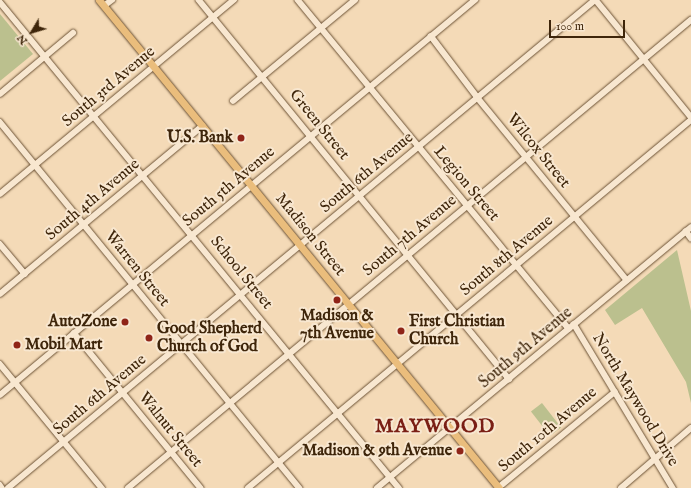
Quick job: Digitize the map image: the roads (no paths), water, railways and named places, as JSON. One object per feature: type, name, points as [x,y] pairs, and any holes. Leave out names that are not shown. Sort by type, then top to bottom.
[{"type":"main road","name":"Madison Street","points":[[99,0],[499,488]]},
{"type":"street","points":[[104,6],[112,0]]},
{"type":"street","name":"Green Street","points":[[199,0],[509,379]]},
{"type":"street","name":"South 3rd Avenue","points":[[0,194],[234,0]]},
{"type":"street","name":"Legion Street","points":[[298,0],[569,329]]},
{"type":"street","points":[[233,100],[355,0]]},
{"type":"street","name":"South 5th Avenue","points":[[0,395],[475,0]]},
{"type":"street","points":[[595,0],[691,117]]},
{"type":"street","name":"South 6th Avenue","points":[[8,488],[595,0]]},
{"type":"street","name":"School Street","points":[[0,2],[399,488]]},
{"type":"street","name":"South 7th Avenue","points":[[128,488],[691,20]]},
{"type":"street","points":[[0,94],[73,33]]},
{"type":"street","name":"Wilcox Street","points":[[431,36],[478,98],[627,280]]},
{"type":"street","name":"South 8th Avenue","points":[[248,488],[691,120]]},
{"type":"street","name":"Warren Street","points":[[0,122],[300,488]]},
{"type":"street","name":"South 4th Avenue","points":[[0,294],[202,126]]},
{"type":"street","points":[[689,229],[691,238]]},
{"type":"street","name":"South 9th Avenue","points":[[378,488],[689,229]]},
{"type":"street","points":[[0,244],[25,274]]},
{"type":"street","name":"North Maywood Drive","points":[[574,324],[673,488]]},
{"type":"street","name":"Walnut Street","points":[[74,333],[201,488]]},
{"type":"street","points":[[0,364],[102,488]]},
{"type":"street","name":"South 10th Avenue","points":[[499,488],[614,392]]},
{"type":"street","points":[[621,488],[691,428]]},
{"type":"place","name":"U.S. Bank","points":[[241,138]]},
{"type":"place","name":"Madison & 7th Avenue","points":[[337,300]]},
{"type":"place","name":"AutoZone","points":[[125,322]]},
{"type":"place","name":"First Christian Church","points":[[401,331]]},
{"type":"place","name":"Good Shepherd Church of God","points":[[149,338]]},
{"type":"place","name":"Mobil Mart","points":[[17,345]]},
{"type":"place","name":"Madison & 9th Avenue","points":[[460,451]]},
{"type":"district","name":"MAYWOOD","points":[[435,426]]}]
